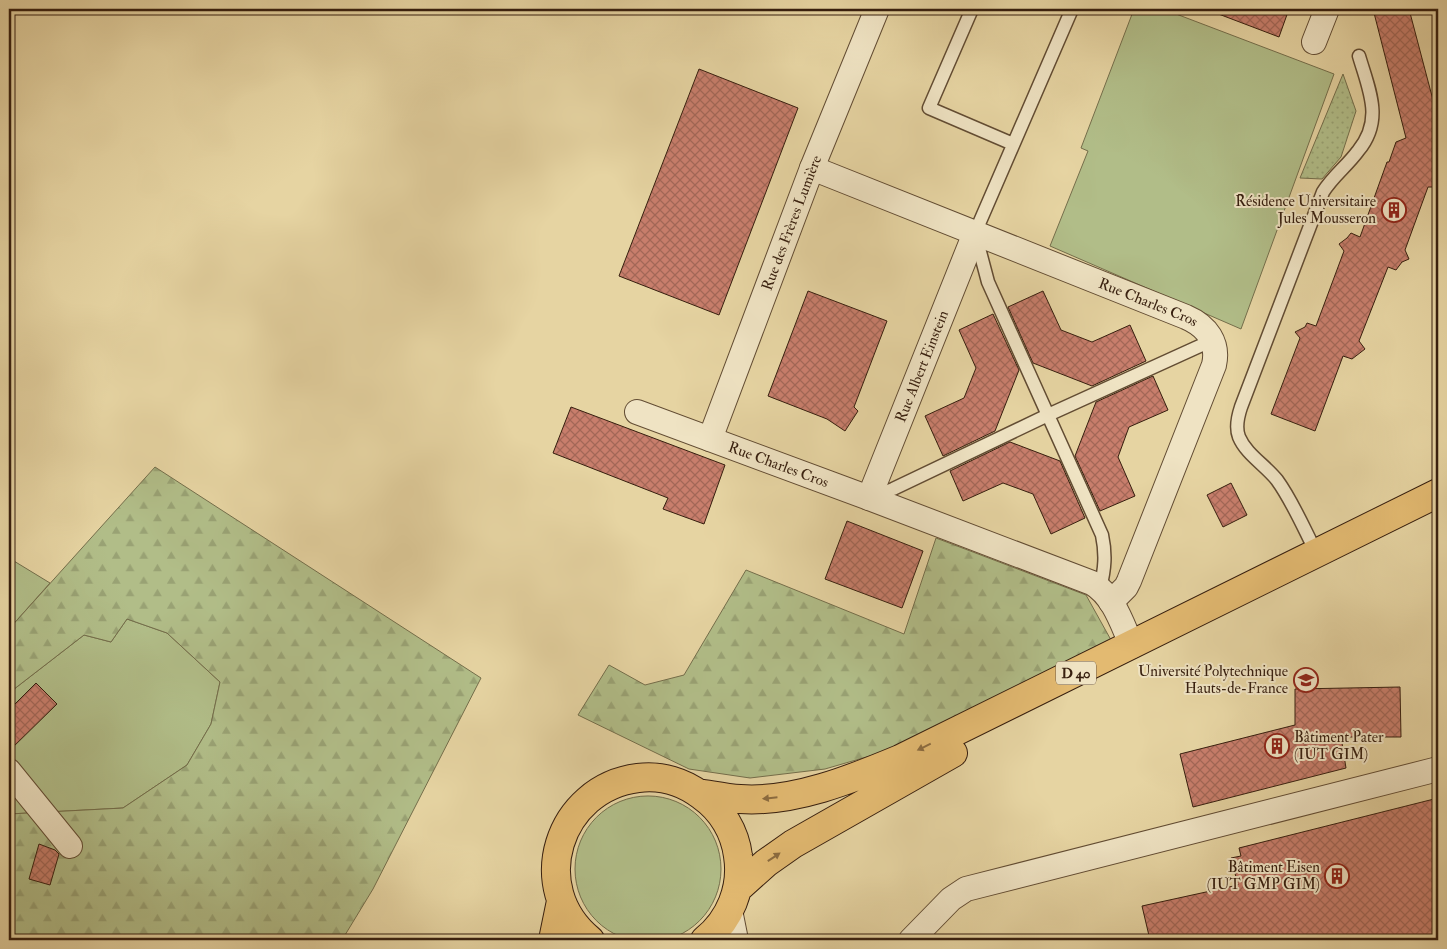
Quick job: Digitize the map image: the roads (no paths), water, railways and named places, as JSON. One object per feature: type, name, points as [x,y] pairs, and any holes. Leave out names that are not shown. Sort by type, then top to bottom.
[{"type":"main road","name":"D 40","points":[[698,793],[742,799],[776,797],[854,778],[900,759],[1132,646],[1438,493]]},
{"type":"main road","name":"D 40","points":[[734,900],[766,863],[794,844],[963,747],[1438,510]]},
{"type":"main road","points":[[590,940],[575,925],[562,901],[556,873],[559,844],[571,818],[590,797],[616,783],[644,778],[672,781],[698,793],[719,812],[733,835],[739,862],[734,900],[720,925],[705,940]]},
{"type":"main road","points":[[553,940],[562,901]]},
{"type":"street","name":"Rue des Frères Lumière","points":[[710,439],[812,168],[877,9]]},
{"type":"street","points":[[1314,42],[1327,9]]},
{"type":"street","name":"Rue Charles Cros","points":[[637,412],[869,498],[1105,595],[1126,587],[1210,374],[1215,358],[1213,340],[1201,326],[1186,317],[812,168]]},
{"type":"street","name":"Rue Albert Einstein","points":[[869,498],[975,233]]},
{"type":"street","points":[[1105,595],[1132,646]]},
{"type":"street","points":[[911,940],[951,899],[966,888],[1438,769]]},
{"type":"street","points":[[9,771],[70,846]]},
{"type":"street","points":[[734,900],[736,940]]},
{"type":"lane","points":[[972,9],[929,108],[1013,144]]},
{"type":"lane","points":[[1072,9],[975,233],[988,282],[1102,535],[1105,557],[1105,595]]},
{"type":"lane","points":[[1317,554],[1281,486],[1242,443],[1236,430],[1241,407],[1323,192],[1329,182],[1358,152],[1372,123],[1372,102],[1359,56]]},
{"type":"lane","points":[[869,498],[893,489],[1048,415],[1213,340]]},
{"type":"place","name":"Résidence Universitaire Jules Mousseron","points":[[1394,210]]},
{"type":"place","name":"Université Polytechnique Hauts-de-France","points":[[1306,680]]},
{"type":"place","name":"Bâtiment Pater (IUT GIM)","points":[[1277,746]]},
{"type":"place","name":"Bâtiment Eisen (IUT GMP GIM)","points":[[1337,876]]}]
